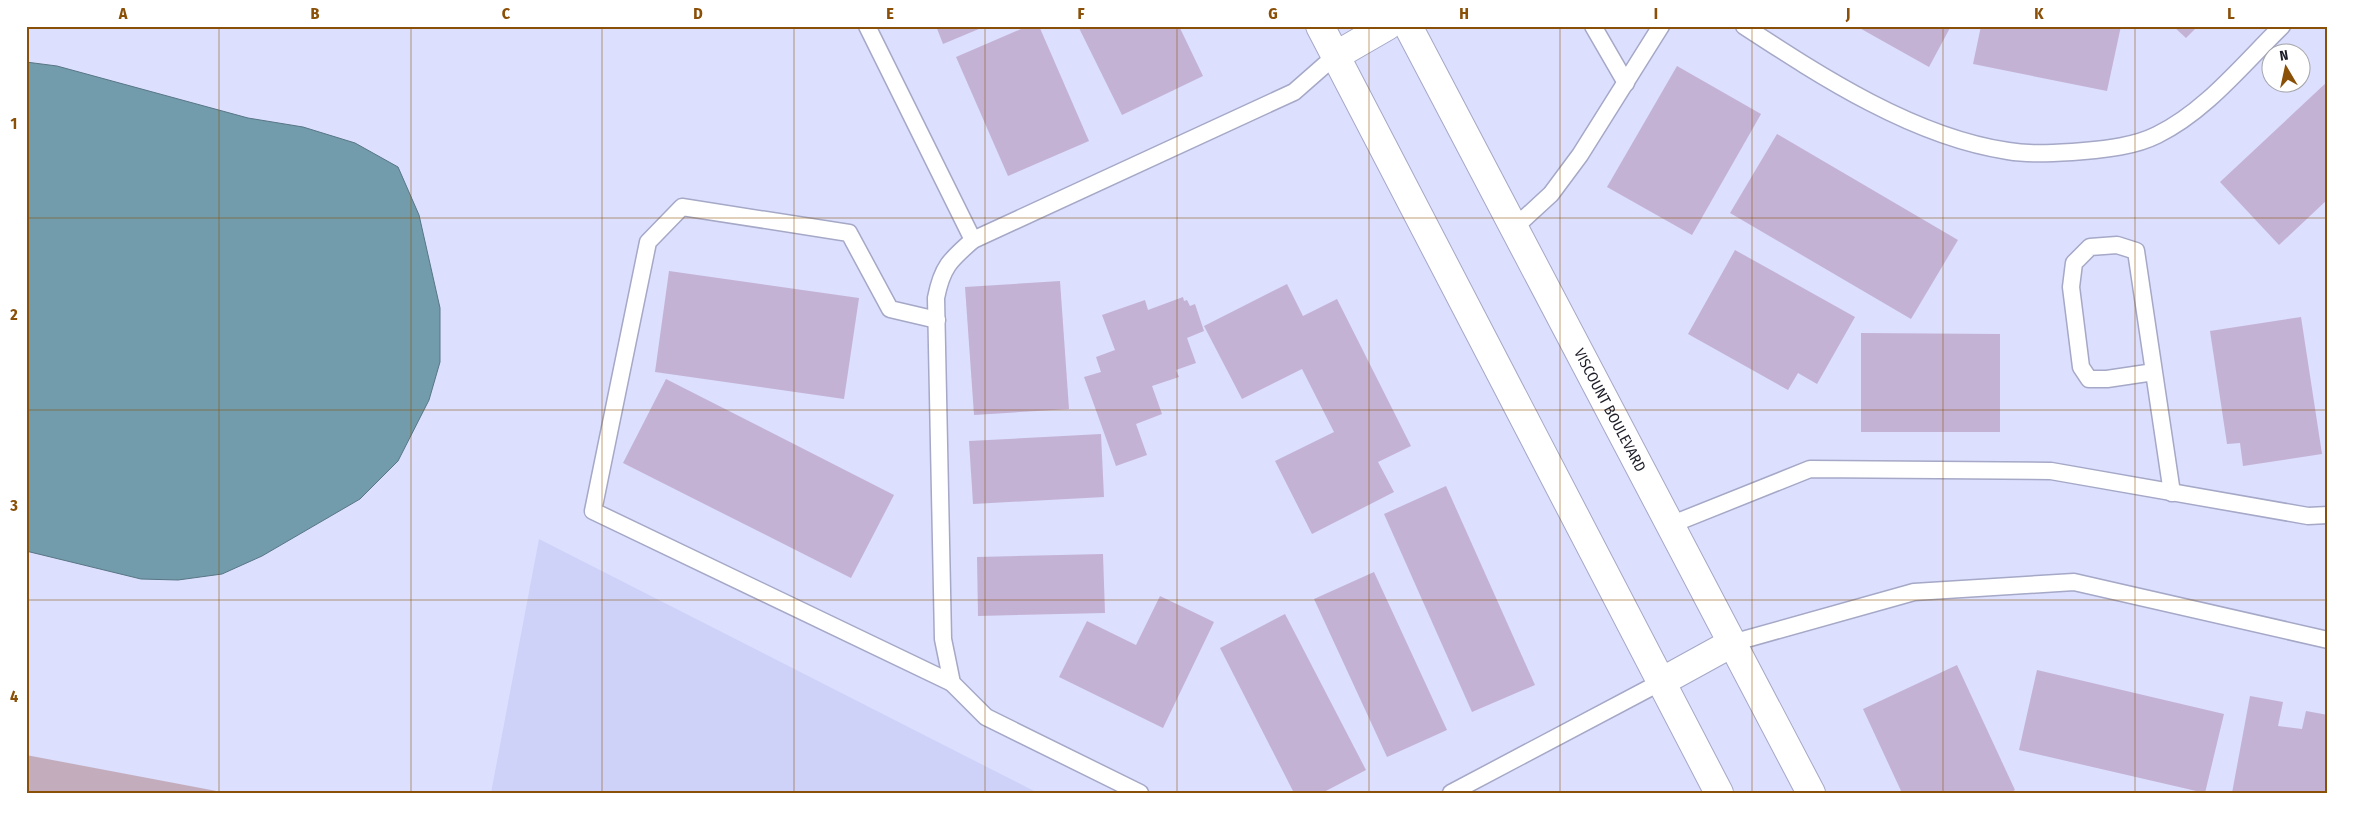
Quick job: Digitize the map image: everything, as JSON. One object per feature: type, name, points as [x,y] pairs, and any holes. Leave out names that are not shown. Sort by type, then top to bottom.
[{"type":"main road","points":[[1320,26],[1719,793]]},
{"type":"main road","points":[[1336,56],[1387,26]]},
{"type":"main road","name":"VISCOUNT BOULEVARD","points":[[1408,26],[1811,793]]},
{"type":"main road","points":[[1661,682],[1732,643]]},
{"type":"lane","points":[[867,26],[973,240]]},
{"type":"lane","points":[[1593,26],[1626,83]]},
{"type":"lane","points":[[1514,228],[1551,194],[1580,155],[1660,26]]},
{"type":"lane","points":[[1744,26],[1896,116],[1966,142],[2009,151],[2063,153],[2109,149],[2156,136],[2198,109],[2282,26]]},
{"type":"lane","points":[[952,683],[943,639],[936,298],[940,275],[954,256],[973,240],[1294,92],[1336,56]]},
{"type":"lane","points":[[937,320],[890,309],[850,233],[682,207],[648,242],[593,511],[952,683],[986,717],[1140,793]]},
{"type":"lane","points":[[2154,372],[2108,379],[2089,379],[2081,366],[2071,287],[2074,263],[2090,248],[2117,245],[2136,251],[2154,372],[2172,493]]},
{"type":"lane","points":[[1670,525],[1810,469],[2052,472],[2308,516],[2328,515]]},
{"type":"lane","points":[[1732,643],[1914,592],[2074,582],[2328,640]]},
{"type":"lane","points":[[1451,793],[1661,682]]},
{"type":"shaded area","points":[[26,62],[57,66],[248,118],[303,127],[355,143],[398,167],[419,215],[440,308],[440,362],[429,400],[398,461],[360,499],[262,556],[222,574],[178,580],[141,579],[26,551]]},
{"type":"shaded area","points":[[539,539],[1038,793],[491,793]]},
{"type":"shaded area","points":[[26,755],[227,793],[26,793]]},
{"type":"building","points":[[936,26],[986,26],[943,44]]},
{"type":"building","points":[[1028,26],[1039,26],[1089,141],[1008,176],[956,57]]},
{"type":"building","points":[[1078,26],[1179,26],[1203,76],[1122,115]]},
{"type":"building","points":[[1856,26],[1951,26],[1929,67]]},
{"type":"building","points":[[1981,26],[2121,26],[2107,91],[1973,64]]},
{"type":"building","points":[[2173,26],[2198,26],[2186,38]]},
{"type":"building","points":[[1677,66],[1761,114],[1692,235],[1607,187]]},
{"type":"building","points":[[2328,81],[2328,199],[2279,245],[2220,182]]},
{"type":"building","points":[[1777,134],[1958,240],[1911,319],[1730,213]]},
{"type":"building","points":[[1735,250],[1855,317],[1817,384],[1798,373],[1788,390],[1688,334]]},
{"type":"building","points":[[669,271],[859,298],[844,399],[655,372]]},
{"type":"building","points":[[1060,281],[1069,409],[974,415],[965,287]]},
{"type":"building","points":[[1287,284],[1303,316],[1337,299],[1411,446],[1378,462],[1394,492],[1312,534],[1275,461],[1334,432],[1302,369],[1242,399],[1204,326]]},
{"type":"building","points":[[1183,297],[1184,301],[1187,300],[1190,306],[1195,304],[1204,331],[1187,338],[1196,363],[1176,370],[1179,377],[1152,386],[1162,414],[1136,424],[1147,455],[1116,466],[1084,377],[1101,372],[1096,357],[1115,350],[1102,315],[1145,300],[1148,310]]},
{"type":"building","points":[[2301,317],[2322,454],[2243,466],[2240,443],[2227,444],[2210,331]]},
{"type":"building","points":[[1861,333],[2000,334],[2000,432],[1861,432]]},
{"type":"building","points":[[666,379],[894,495],[851,578],[623,463]]},
{"type":"building","points":[[1101,434],[1104,497],[973,504],[969,441]]},
{"type":"building","points":[[1446,486],[1535,685],[1472,712],[1384,514]]},
{"type":"building","points":[[1103,554],[1105,613],[978,616],[977,557]]},
{"type":"building","points":[[1374,572],[1447,730],[1387,757],[1314,599]]},
{"type":"building","points":[[1160,596],[1214,622],[1163,728],[1059,677],[1087,621],[1136,645]]},
{"type":"building","points":[[1285,614],[1366,770],[1322,793],[1294,793],[1220,648]]},
{"type":"building","points":[[1957,665],[2015,790],[2010,793],[1902,793],[1863,709]]},
{"type":"building","points":[[2037,670],[2224,714],[2205,793],[2019,750]]},
{"type":"building","points":[[2250,696],[2283,702],[2278,726],[2302,729],[2306,711],[2328,715],[2328,793],[2232,793]]}]
